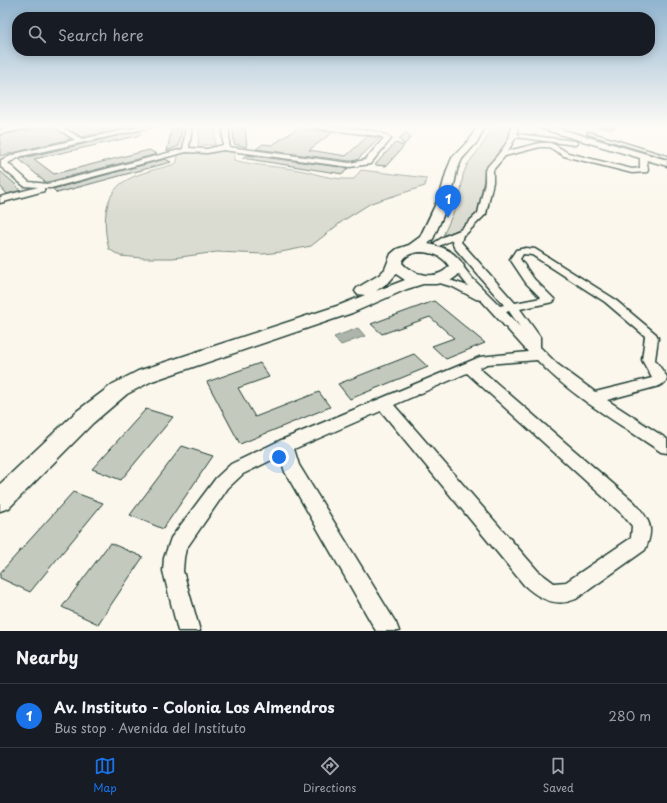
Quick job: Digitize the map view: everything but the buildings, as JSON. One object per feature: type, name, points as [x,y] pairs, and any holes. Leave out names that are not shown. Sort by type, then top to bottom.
[{"type":"main road","points":[[261,336],[338,304],[378,284],[392,272],[396,257],[400,253],[414,248],[426,239],[446,195],[452,170],[460,155]]},
{"type":"main road","points":[[0,500],[85,417],[120,388],[145,376],[261,336],[346,309],[401,286],[454,272],[456,266],[454,260],[441,247],[438,237],[457,195],[461,171],[471,155]]},
{"type":"main road","points":[[638,155],[667,163]]},
{"type":"main road","points":[[414,248],[441,247]]},
{"type":"main road","points":[[395,264],[405,274],[430,279]]},
{"type":"street","points":[[0,158],[13,155]]},
{"type":"street","points":[[16,155],[7,159],[4,164],[27,184],[39,186],[58,184]]},
{"type":"street","points":[[0,200],[165,155]]},
{"type":"street","points":[[279,155],[350,165],[367,162],[373,155]]},
{"type":"street","points":[[569,155],[596,160],[637,172],[644,170],[645,157]]},
{"type":"street","points":[[441,247],[448,238],[458,235],[482,214],[489,182],[489,170],[503,156]]},
{"type":"street","points":[[458,235],[456,242],[457,245],[513,308],[534,337],[537,353]]},
{"type":"street","points":[[430,279],[457,285],[476,294],[498,310],[549,300],[530,281],[515,259],[520,252],[531,251],[609,300],[652,336],[647,358],[649,364],[661,379],[659,381],[593,398]]},
{"type":"street","points":[[456,266],[552,368],[593,398],[667,447]]},
{"type":"street","points":[[189,631],[173,571],[174,558],[178,545],[222,483],[232,474],[248,463],[285,446],[485,360],[537,353]]},
{"type":"street","points":[[384,404],[531,578],[541,587],[552,593],[569,592],[638,544],[643,532],[640,522],[628,508],[469,368]]},
{"type":"street","points":[[285,446],[291,467],[388,631]]},
{"type":"lane","points":[[645,157],[652,155]]},
{"type":"shaded area","points":[[178,155],[234,155],[234,160],[252,164],[299,170],[342,179],[354,179],[361,170],[426,178],[425,186],[371,203],[344,220],[311,246],[263,254],[217,252],[173,258],[120,256],[109,249],[105,222],[106,212],[108,203],[117,187],[125,181],[143,173],[175,164],[177,162]]},
{"type":"shaded area","points":[[474,155],[500,155],[485,171],[477,214],[460,231],[442,238],[460,198],[463,175],[467,165]]},
{"type":"shaded area","points":[[358,328],[365,336],[341,345],[334,337]]},
{"type":"place","name":"Av. Instituto - Colonia Los Almendros","points":[[448,218]]}]
